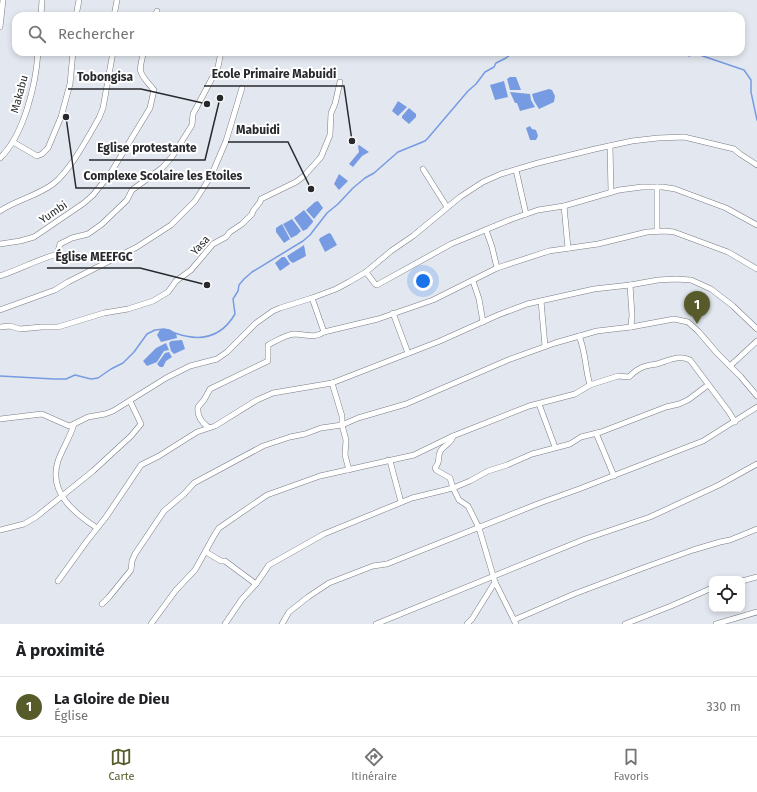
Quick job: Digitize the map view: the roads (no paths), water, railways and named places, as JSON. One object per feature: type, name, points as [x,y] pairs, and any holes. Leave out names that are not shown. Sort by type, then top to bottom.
[{"type":"street","points":[[0,27],[3,0]]},
{"type":"street","points":[[41,12],[42,0]]},
{"type":"street","points":[[77,12],[79,0]]},
{"type":"street","points":[[115,12],[117,0]]},
{"type":"street","name":"Makabu","points":[[0,158],[13,142],[22,123],[35,74],[37,56]]},
{"type":"street","points":[[13,142],[37,156],[42,154],[48,148],[61,117],[70,84],[73,56]]},
{"type":"street","points":[[0,211],[54,183],[65,170],[99,118],[103,108],[112,56]]},
{"type":"street","name":"Yumbi","points":[[0,244],[34,237],[84,203],[107,177],[150,108],[154,90],[142,77],[139,69],[143,56]]},
{"type":"street","points":[[0,276],[18,270],[38,260],[57,254],[60,244],[72,238],[88,234],[102,224],[127,200],[132,190],[162,168],[172,157],[192,125],[193,114],[218,67],[220,56]]},
{"type":"street","name":"Yasa","points":[[0,327],[10,326],[20,329],[58,327],[82,321],[104,313],[146,304],[168,292],[176,281],[191,270],[213,244],[223,239],[242,224],[252,214],[261,199],[296,182],[316,164],[324,152],[330,135],[331,113],[335,104],[340,82]]},
{"type":"street","points":[[0,310],[54,290],[137,247],[172,225],[195,201],[211,176],[226,142],[242,88]]},
{"type":"street","points":[[0,419],[42,414],[69,426],[88,417],[106,414],[113,411],[166,378],[190,366],[217,359],[227,352],[256,323],[273,311],[336,289],[366,272],[390,251],[413,236],[460,197],[483,182],[516,170],[538,163],[632,141],[684,137],[734,149],[757,166]]},
{"type":"street","points":[[610,146],[611,192]]},
{"type":"street","points":[[423,169],[447,207]]},
{"type":"street","points":[[516,170],[526,214]]},
{"type":"street","points":[[657,187],[657,231]]},
{"type":"street","points":[[366,272],[377,285],[451,244],[526,214],[538,210],[564,206],[611,192],[637,188],[657,187],[675,189],[726,208],[757,225]]},
{"type":"street","points":[[564,206],[568,248]]},
{"type":"street","points":[[486,230],[492,246],[497,268]]},
{"type":"street","points":[[208,427],[203,424],[197,412],[198,406],[204,400],[210,389],[268,361],[268,346],[281,338],[293,334],[318,336],[324,332],[378,319],[432,300],[497,268],[549,251],[598,244],[631,236],[665,231],[674,232],[728,252],[757,269]]},
{"type":"street","points":[[58,581],[106,517],[141,466],[197,432],[208,427],[215,426],[257,400],[273,393],[332,383],[440,341],[527,304],[558,296],[658,280],[691,280],[711,289],[733,306],[757,329]]},
{"type":"street","points":[[473,281],[480,299],[484,322]]},
{"type":"street","points":[[630,285],[632,315],[631,327]]},
{"type":"street","points":[[312,298],[324,332]]},
{"type":"street","points":[[541,301],[545,346]]},
{"type":"street","points":[[393,313],[408,353]]},
{"type":"street","points":[[102,604],[130,570],[135,554],[164,511],[184,494],[194,483],[263,446],[321,428],[342,425],[358,418],[418,400],[493,366],[545,346],[598,331],[674,319],[688,322],[698,330],[757,396]]},
{"type":"street","points":[[580,336],[590,385]]},
{"type":"street","points":[[730,366],[757,341]]},
{"type":"street","points":[[151,624],[176,590],[195,570],[215,534],[220,528],[267,494],[320,476],[414,455],[453,436],[529,406],[575,394],[590,385],[618,376],[629,377],[638,369],[649,364],[657,364],[672,359],[681,358],[690,360],[735,422]]},
{"type":"street","points":[[332,383],[342,416],[342,425],[346,440],[345,455],[349,470]]},
{"type":"street","points":[[225,624],[242,599],[256,584],[269,565],[284,555],[324,534],[416,496],[453,488],[490,470],[505,466],[532,454],[570,444],[582,437],[666,407],[679,404],[688,400],[708,385]]},
{"type":"street","points":[[0,530],[24,524],[36,518],[62,498],[131,436],[140,425],[140,421],[130,401]]},
{"type":"street","points":[[539,404],[555,447]]},
{"type":"street","points":[[282,624],[289,612],[329,583],[373,566],[387,564],[540,503],[703,441],[757,407]]},
{"type":"street","points":[[74,424],[72,433],[58,462],[56,482],[62,498],[81,517],[97,528]]},
{"type":"street","points":[[596,433],[614,476]]},
{"type":"street","points":[[453,436],[452,441],[441,451],[439,464],[435,468],[437,472],[450,478],[459,500],[468,506],[479,528],[494,580],[515,622],[574,594],[693,550],[730,540],[757,529]]},
{"type":"street","points":[[385,461],[390,461],[401,502]]},
{"type":"street","points":[[376,624],[451,593],[494,580],[585,539],[650,517],[719,485],[757,464]]},
{"type":"street","points":[[206,552],[221,561],[225,561],[256,584]]},
{"type":"street","points":[[745,580],[757,576]]},
{"type":"street","points":[[467,624],[472,619],[494,580]]},
{"type":"street","points":[[625,624],[709,589]]},
{"type":"street","points":[[719,623],[757,612]]},
{"type":"water","points":[[510,77],[516,77],[521,90],[510,90],[507,79]]},
{"type":"water","points":[[504,81],[508,97],[495,100],[490,85]]},
{"type":"water","points":[[549,89],[552,90],[555,96],[554,102],[539,109],[532,94]]},
{"type":"water","points":[[510,92],[530,94],[531,100],[535,107],[520,111]]},
{"type":"water","points":[[398,101],[407,107],[398,116],[392,111]]},
{"type":"water","points":[[409,108],[416,114],[416,117],[409,124],[402,118],[402,116]]},
{"type":"water","points":[[530,126],[532,129],[536,130],[538,136],[536,140],[530,140],[526,128]]},
{"type":"water","points":[[359,145],[369,152],[362,156],[353,167],[349,164],[359,152]]},
{"type":"water","points":[[339,174],[348,181],[339,190],[334,184]]},
{"type":"water","points":[[318,201],[323,208],[314,219],[306,210]]},
{"type":"water","points":[[304,210],[313,222],[303,231],[294,218]]},
{"type":"water","points":[[292,219],[301,231],[291,238],[283,224]]},
{"type":"water","points":[[282,224],[290,239],[284,243],[276,232],[276,228]]},
{"type":"water","points":[[329,233],[337,245],[325,252],[319,240]]},
{"type":"water","points":[[304,245],[306,256],[293,263],[290,261],[287,256]]},
{"type":"water","points":[[282,257],[285,257],[290,264],[280,271],[275,263]]},
{"type":"water","points":[[169,329],[176,333],[177,338],[161,342],[157,335],[160,330]]},
{"type":"water","points":[[182,340],[185,349],[174,354],[171,351],[169,343],[171,341]]},
{"type":"water","points":[[166,343],[169,350],[164,351],[157,362],[147,366],[143,361],[156,348]]},
{"type":"water","points":[[169,352],[172,357],[166,361],[163,367],[160,367],[157,364],[165,353]]},
{"type":"waterway","points":[[175,333],[184,336],[201,337],[209,336],[223,328],[235,314],[233,299],[238,291],[239,285],[244,279],[252,272],[303,241],[310,235],[327,213],[353,188],[374,173],[398,152],[425,141],[485,72],[494,67],[496,63],[508,56]]},
{"type":"waterway","points":[[703,56],[744,70],[751,80],[751,92],[757,120]]},
{"type":"waterway","points":[[0,376],[66,379],[75,375],[91,379],[98,378],[123,363],[134,352],[147,334],[155,330],[168,330]]},
{"type":"place","name":"Eglise protestante","points":[[220,98]]},
{"type":"place","name":"Tobongisa","points":[[207,104]]},
{"type":"place","name":"Complexe Scolaire les Etoiles","points":[[66,117]]},
{"type":"place","name":"Ecole Primaire Mabuidi","points":[[352,141]]},
{"type":"place","name":"Mabuidi","points":[[311,189]]},
{"type":"place","name":"Église MEEFGC","points":[[207,285]]},
{"type":"place","name":"La Gloire de Dieu","points":[[697,324]]}]
